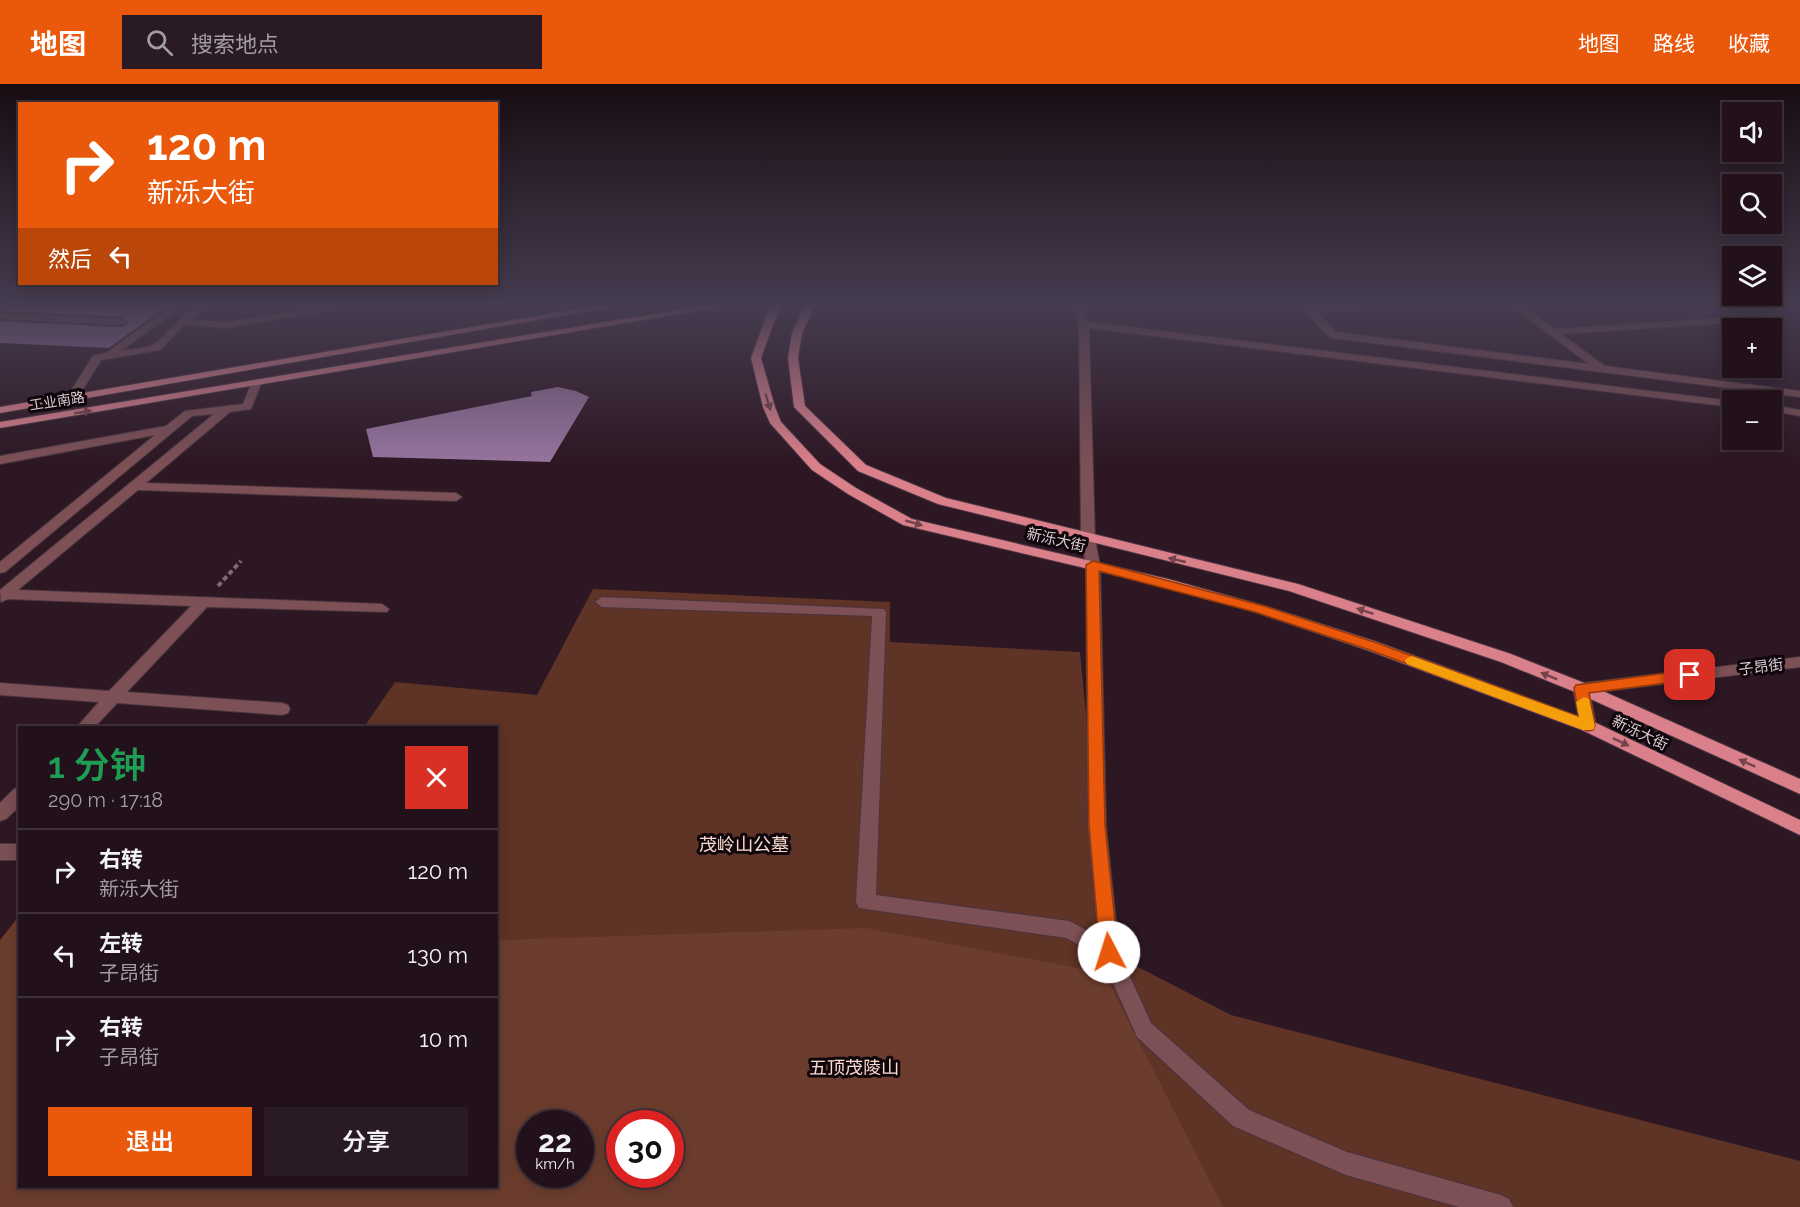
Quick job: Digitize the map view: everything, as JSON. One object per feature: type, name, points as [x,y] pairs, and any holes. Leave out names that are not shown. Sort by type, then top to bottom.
[{"type":"main road","name":"工业南路","points":[[0,410],[306,358]]},
{"type":"main road","name":"工业南路","points":[[0,425],[409,358]]},
{"type":"main road","name":"新泺大街","points":[[756,358],[769,407],[776,423],[816,466],[852,491],[908,522],[1093,565],[1260,609],[1372,646],[1588,726],[1800,828]]},
{"type":"main road","name":"新泺大街","points":[[793,358],[800,407],[862,468],[942,501],[1293,587],[1506,658],[1581,688],[1800,787]]},
{"type":"street","points":[[73,398],[97,358]]},
{"type":"street","points":[[1085,358],[1088,538],[1093,565],[1097,825],[1109,952],[1144,1030],[1241,1118],[1346,1163],[1501,1207]]},
{"type":"street","points":[[1363,358],[1722,403]]},
{"type":"street","points":[[1518,358],[1800,394]]},
{"type":"street","points":[[1587,358],[1602,369]]},
{"type":"street","points":[[0,568],[189,413],[247,407],[256,384]]},
{"type":"street","points":[[2,595],[227,409]]},
{"type":"street","points":[[1782,409],[1799,412]]},
{"type":"street","points":[[0,460],[170,429]]},
{"type":"street","points":[[134,486],[456,497]]},
{"type":"street","points":[[2,595],[382,609]]},
{"type":"street","points":[[86,726],[203,602]]},
{"type":"street","points":[[602,602],[879,612],[866,902],[1069,930],[1109,952]]},
{"type":"street","name":"子昂街","points":[[1581,688],[1800,663]]},
{"type":"street","points":[[1581,688],[1588,726]]},
{"type":"street","points":[[0,689],[282,709]]},
{"type":"street","points":[[0,814],[18,796]]},
{"type":"street","points":[[0,852],[18,852]]},
{"type":"path","points":[[203,602],[241,561]]},
{"type":"green space","name":"茂岭山公墓","points":[[593,589],[890,602],[890,642],[1080,652],[1109,952],[1231,1015],[1800,1161],[1800,1207],[0,1207],[18,1188],[498,1188],[498,726],[365,726],[395,682],[537,695]]},
{"type":"green space","name":"五顶茂陵山","points":[[18,917],[18,1188],[498,1188],[498,940],[866,928],[1104,973],[1223,1207],[0,1207],[0,940]]},
{"type":"building","points":[[558,387],[589,397],[550,462],[373,457],[366,429],[532,396],[531,392]]},
{"type":"slow traffic","points":[[1412,661],[1588,726],[1584,702]]},
{"type":"route","points":[[1109,952],[1097,825],[1093,565],[1260,609],[1372,646],[1588,726],[1581,688],[1690,675]]}]
